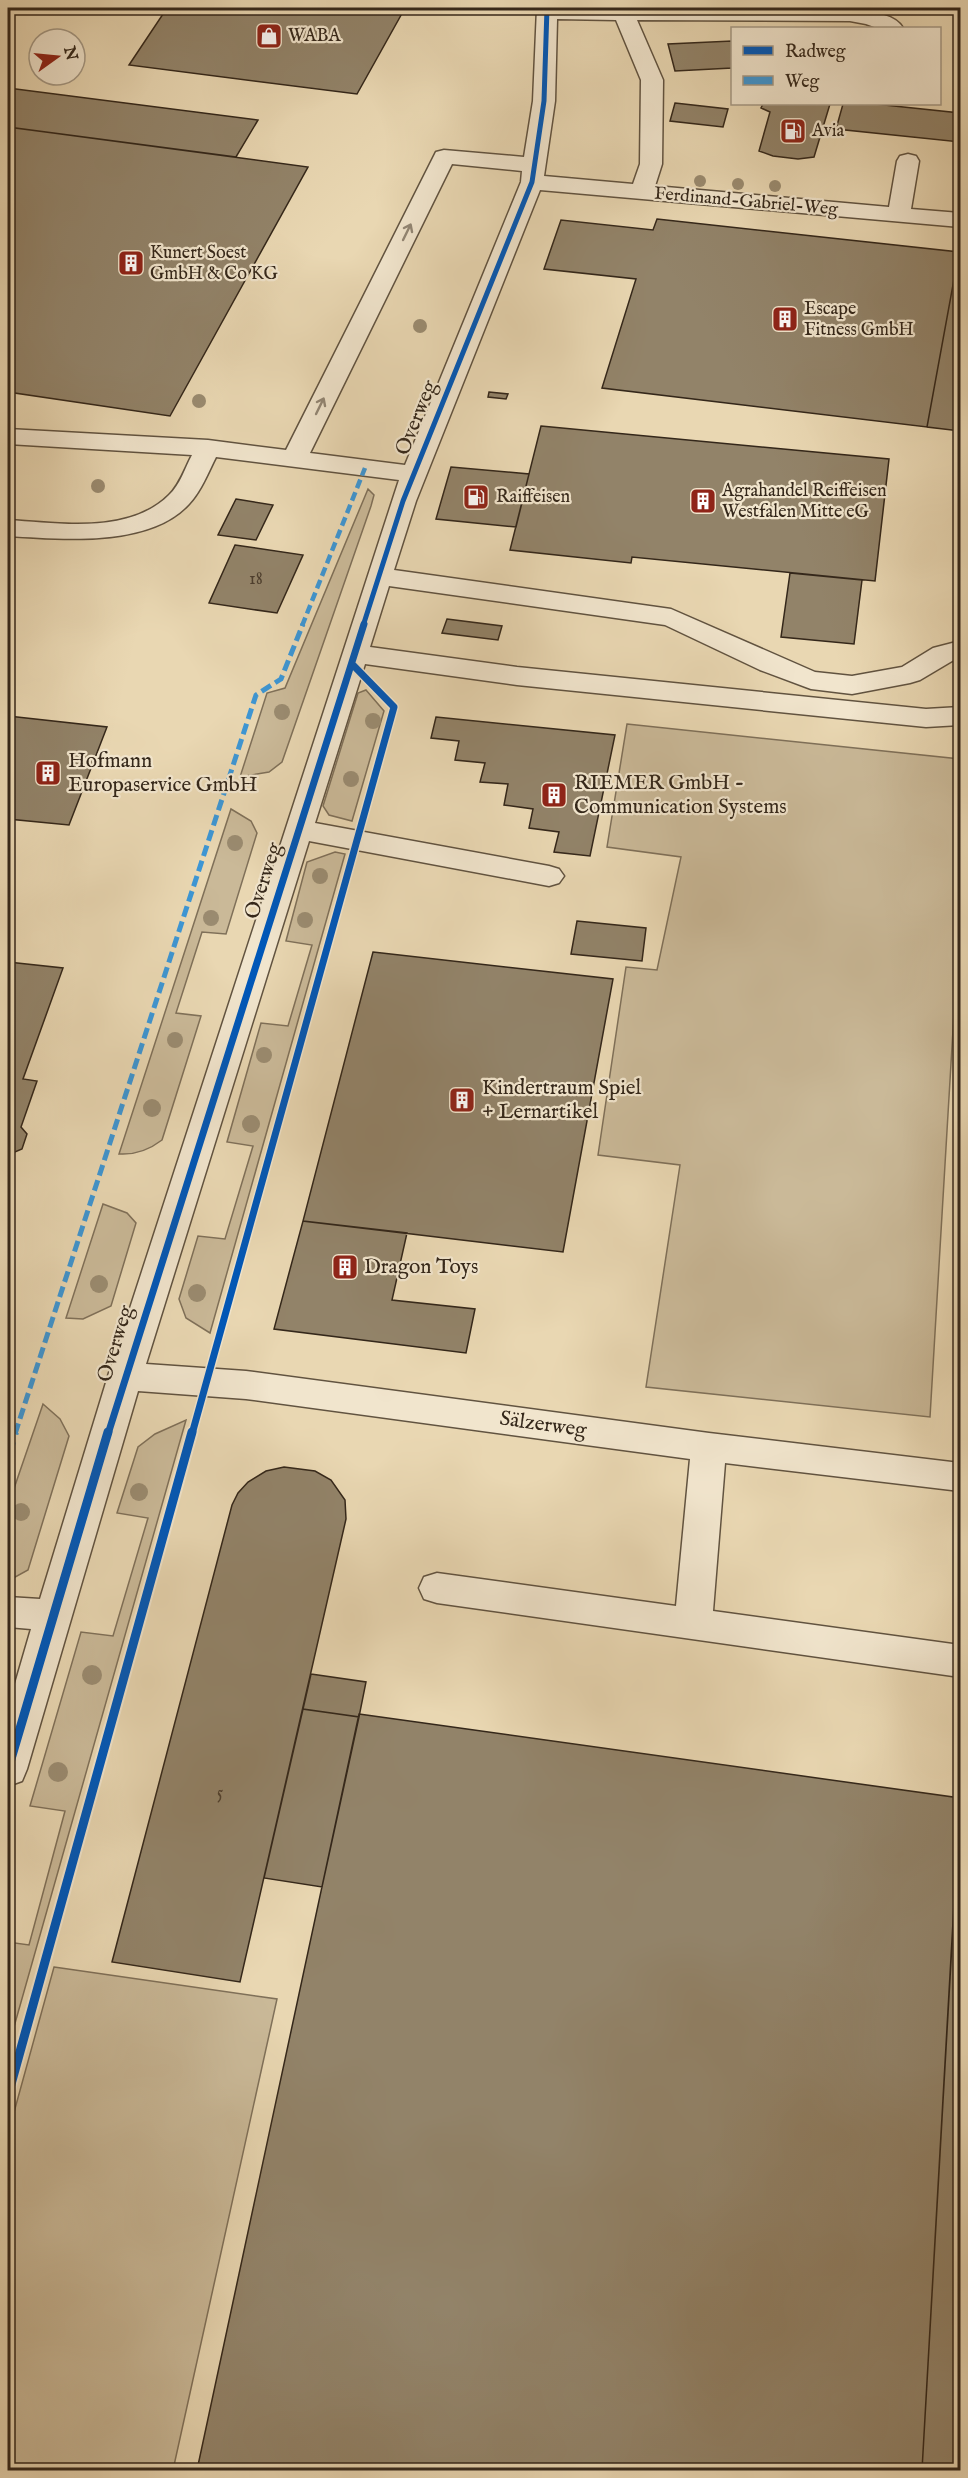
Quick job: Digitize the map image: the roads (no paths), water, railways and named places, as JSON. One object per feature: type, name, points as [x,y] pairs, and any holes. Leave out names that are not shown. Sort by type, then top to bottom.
[{"type":"street","points":[[548,10],[850,15],[871,18],[891,27]]},
{"type":"street","name":"Overweg","points":[[8,1769],[125,1376],[380,576],[414,474],[534,174],[544,100],[548,10]]},
{"type":"street","points":[[623,10],[651,80],[651,164],[642,193]]},
{"type":"street","name":"Ferdinand-Gabriel-Weg","points":[[294,459],[444,157],[642,193],[960,220]]},
{"type":"street","points":[[899,215],[908,161]]},
{"type":"street","points":[[8,436],[208,448],[414,474]]},
{"type":"street","points":[[8,528],[96,531],[124,526],[160,514],[179,500],[208,448]]},
{"type":"street","points":[[380,576],[537,600],[671,617],[770,664],[811,680],[852,685],[910,674],[943,654],[960,650]]},
{"type":"street","points":[[355,654],[517,676],[856,711],[926,718],[960,716]]},
{"type":"street","points":[[299,830],[358,839],[549,876]]},
{"type":"street","name":"Sälzerweg","points":[[125,1376],[246,1385],[709,1447],[960,1477]]},
{"type":"street","points":[[693,1624],[709,1447]]},
{"type":"street","points":[[437,1588],[960,1661]]},
{"type":"street","points":[[8,1612],[53,1615]]},
{"type":"place","name":"WABA","points":[[269,36]]},
{"type":"place","name":"Avia","points":[[793,131]]},
{"type":"place","name":"Kunert Soest GmbH & Co KG","points":[[131,263]]},
{"type":"place","name":"Escape Fitness GmbH","points":[[785,319]]},
{"type":"place","name":"Raiffeisen","points":[[476,497]]},
{"type":"place","name":"Agrahandel Reiffeisen Westfalen Mitte eG","points":[[703,501]]},
{"type":"place","name":"Hofmann Europaservice GmbH","points":[[48,773]]},
{"type":"place","name":"RIEMER GmbH - Communication Systems","points":[[554,795]]},
{"type":"place","name":"Kindertraum Spiel + Lernartikel","points":[[462,1100]]},
{"type":"place","name":"Dragon Toys","points":[[345,1267]]}]
